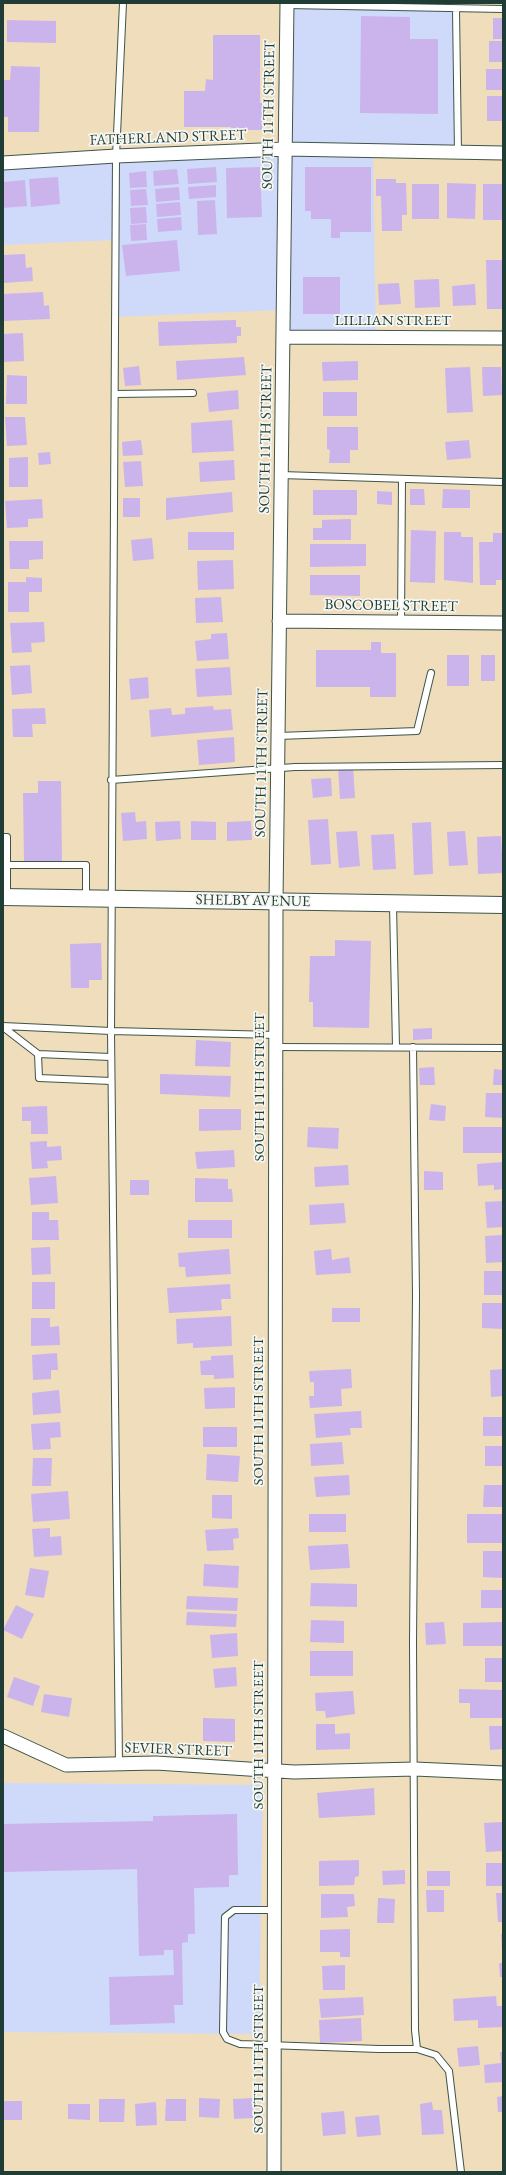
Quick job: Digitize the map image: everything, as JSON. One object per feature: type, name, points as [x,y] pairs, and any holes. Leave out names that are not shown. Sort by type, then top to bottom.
[{"type":"street","name":"SOUTH 11TH STREET","points":[[274,2172],[276,1771],[276,901],[287,4]]},
{"type":"street","name":"FATHERLAND STREET","points":[[3,163],[116,156],[285,149],[503,153]]},
{"type":"street","name":"LILLIAN STREET","points":[[283,336],[503,338]]},
{"type":"street","name":"BOSCOBEL STREET","points":[[279,621],[503,623]]},
{"type":"street","name":"SHELBY AVENUE","points":[[5,897],[111,900],[503,905]]},
{"type":"street","name":"SEVIER STREET","points":[[3,1736],[66,1765],[156,1763],[276,1771],[415,1769],[503,1773]]},
{"type":"lane","points":[[119,1764],[110,1057],[116,156],[123,3]]},
{"type":"lane","points":[[287,4],[503,9]]},
{"type":"lane","points":[[456,9],[458,153]]},
{"type":"lane","points":[[115,394],[193,393]]},
{"type":"lane","points":[[281,475],[503,482]]},
{"type":"lane","points":[[401,622],[402,479]]},
{"type":"lane","points":[[278,736],[417,731],[431,673]]},
{"type":"lane","points":[[111,780],[278,768],[503,764]]},
{"type":"lane","points":[[3,837],[7,837],[5,897]]},
{"type":"lane","points":[[7,865],[86,865],[86,899]]},
{"type":"lane","points":[[392,903],[396,1048]]},
{"type":"lane","points":[[3,1027],[111,1031],[396,1048],[503,1048]]},
{"type":"lane","points":[[3,1027],[38,1054],[110,1057]]},
{"type":"lane","points":[[413,1048],[416,1287],[413,1523],[415,2030],[417,2049]]},
{"type":"lane","points":[[38,1054],[39,1078],[111,1080]]},
{"type":"lane","points":[[275,1910],[234,1910],[225,1917],[223,2032],[227,2039],[240,2044],[417,2049],[436,2056],[449,2071],[461,2172]]},
{"type":"shaded area","points":[[287,5],[456,9],[458,153],[373,150],[376,338],[283,337],[283,310],[116,317],[116,240],[3,245],[3,163],[285,149]]},
{"type":"shaded area","points":[[3,1783],[263,1785],[259,2034],[3,2032]]},
{"type":"building","points":[[361,16],[410,17],[410,39],[438,39],[438,114],[360,113]]},
{"type":"building","points":[[493,18],[503,18],[503,39],[493,39]]},
{"type":"building","points":[[7,20],[56,21],[56,43],[7,42]]},
{"type":"building","points":[[213,35],[260,35],[260,103],[263,103],[262,130],[231,130],[231,127],[184,127],[184,91],[205,91],[206,79],[213,80]]},
{"type":"building","points":[[489,41],[503,41],[503,62],[489,62]]},
{"type":"building","points":[[11,66],[40,67],[39,132],[8,132],[8,117],[3,117],[3,80],[10,80]]},
{"type":"building","points":[[486,69],[503,69],[503,90],[486,90]]},
{"type":"building","points":[[487,96],[503,96],[503,121],[487,121]]},
{"type":"building","points":[[216,167],[217,182],[188,184],[187,169]]},
{"type":"building","points":[[260,167],[262,217],[227,218],[226,168]]},
{"type":"building","points":[[305,167],[371,167],[371,232],[340,232],[340,238],[331,238],[331,219],[311,219],[311,211],[305,211]]},
{"type":"building","points":[[177,169],[179,184],[154,186],[153,171]]},
{"type":"building","points":[[146,171],[147,187],[130,188],[129,173]]},
{"type":"building","points":[[58,177],[60,204],[31,207],[29,179]]},
{"type":"building","points":[[376,179],[396,179],[396,183],[406,183],[407,215],[402,215],[402,231],[382,231],[381,196],[376,196]]},
{"type":"building","points":[[25,180],[27,206],[3,208],[3,182]]},
{"type":"building","points":[[447,183],[476,184],[475,219],[447,218]]},
{"type":"building","points":[[412,184],[439,184],[439,219],[412,219]]},
{"type":"building","points":[[483,184],[503,184],[503,220],[483,220]]},
{"type":"building","points":[[216,185],[216,197],[189,199],[188,187]]},
{"type":"building","points":[[179,187],[180,200],[156,202],[155,189]]},
{"type":"building","points":[[146,189],[148,205],[131,206],[130,190]]},
{"type":"building","points":[[215,200],[217,234],[198,235],[197,201]]},
{"type":"building","points":[[180,202],[181,215],[157,217],[156,204]]},
{"type":"building","points":[[146,207],[147,223],[131,224],[130,208]]},
{"type":"building","points":[[181,217],[182,230],[158,232],[157,219]]},
{"type":"building","points":[[146,224],[147,240],[131,241],[130,225]]},
{"type":"building","points":[[177,240],[180,271],[126,276],[122,245]]},
{"type":"building","points":[[25,254],[26,268],[32,267],[33,281],[3,283],[3,255]]},
{"type":"building","points":[[486,260],[503,260],[503,309],[487,309]]},
{"type":"building","points":[[303,277],[340,277],[340,314],[303,314]]},
{"type":"building","points":[[439,279],[440,307],[415,308],[414,280]]},
{"type":"building","points":[[399,283],[401,304],[379,305],[378,284]]},
{"type":"building","points":[[475,284],[476,305],[453,306],[452,286]]},
{"type":"building","points":[[43,292],[44,306],[49,305],[50,319],[3,321],[3,294]]},
{"type":"building","points":[[236,320],[236,327],[241,327],[241,336],[237,336],[237,343],[159,346],[158,322]]},
{"type":"building","points":[[23,333],[24,361],[3,362],[3,334]]},
{"type":"building","points":[[244,357],[246,375],[177,380],[176,361]]},
{"type":"building","points":[[358,361],[358,380],[323,381],[322,362]]},
{"type":"building","points":[[139,366],[141,385],[125,386],[123,368]]},
{"type":"building","points":[[470,367],[473,412],[447,413],[445,368]]},
{"type":"building","points":[[482,367],[501,367],[502,395],[483,396]]},
{"type":"building","points":[[7,375],[27,376],[27,404],[6,404]]},
{"type":"building","points":[[238,390],[239,409],[209,412],[207,393]]},
{"type":"building","points":[[323,392],[357,392],[357,416],[323,416]]},
{"type":"building","points":[[5,417],[25,417],[27,445],[7,446]]},
{"type":"building","points":[[232,420],[234,451],[192,453],[191,423]]},
{"type":"building","points":[[327,427],[358,427],[358,450],[350,450],[350,463],[329,463],[330,450],[327,449]]},
{"type":"building","points":[[141,440],[143,455],[123,456],[122,442]]},
{"type":"building","points":[[469,440],[471,458],[447,460],[445,442]]},
{"type":"building","points":[[50,452],[51,464],[39,465],[38,453]]},
{"type":"building","points":[[28,457],[28,487],[9,487],[9,458]]},
{"type":"building","points":[[234,460],[235,480],[200,482],[199,462]]},
{"type":"building","points":[[141,461],[143,486],[125,487],[123,462]]},
{"type":"building","points":[[410,489],[424,489],[425,505],[410,505]]},
{"type":"building","points":[[443,489],[470,490],[470,508],[442,508]]},
{"type":"building","points":[[313,490],[357,490],[357,515],[313,515]]},
{"type":"building","points":[[377,491],[392,492],[392,505],[377,504]]},
{"type":"building","points":[[232,492],[233,512],[166,520],[166,498]]},
{"type":"building","points":[[123,498],[140,498],[140,517],[123,517]]},
{"type":"building","points":[[42,499],[43,518],[28,519],[28,527],[7,528],[5,501]]},
{"type":"building","points":[[351,519],[351,540],[313,540],[313,528],[322,528],[322,520]]},
{"type":"building","points":[[411,530],[436,531],[435,583],[410,582]]},
{"type":"building","points":[[188,532],[234,532],[234,550],[188,550]]},
{"type":"building","points":[[444,532],[461,532],[461,537],[473,537],[473,583],[444,580]]},
{"type":"building","points":[[493,533],[503,533],[503,580],[496,580],[496,585],[480,585],[479,542],[493,542]]},
{"type":"building","points":[[152,538],[154,559],[133,561],[131,540]]},
{"type":"building","points":[[9,541],[43,541],[43,559],[29,560],[29,569],[10,569]]},
{"type":"building","points":[[310,544],[366,544],[366,566],[310,567]]},
{"type":"building","points":[[233,560],[234,589],[198,590],[197,561]]},
{"type":"building","points":[[310,575],[360,575],[360,596],[310,595]]},
{"type":"building","points":[[26,577],[42,578],[42,592],[29,592],[29,612],[8,612],[8,582],[26,582]]},
{"type":"building","points":[[221,597],[223,622],[196,623],[195,598]]},
{"type":"building","points":[[44,622],[45,642],[31,643],[32,652],[12,653],[10,623]]},
{"type":"building","points":[[227,633],[229,659],[197,661],[195,641],[211,639],[211,634]]},
{"type":"building","points":[[371,642],[381,642],[381,653],[396,653],[396,697],[370,697],[370,687],[316,687],[316,650],[371,650]]},
{"type":"building","points":[[447,655],[469,655],[469,686],[447,686]]},
{"type":"building","points":[[481,655],[495,655],[495,681],[481,681]]},
{"type":"building","points":[[30,665],[32,693],[12,695],[10,666]]},
{"type":"building","points":[[230,667],[232,695],[197,697],[195,669]]},
{"type":"building","points":[[148,677],[149,698],[131,700],[129,679]]},
{"type":"building","points":[[213,706],[214,710],[231,709],[233,730],[151,737],[149,710],[171,708],[172,715],[185,714],[185,708]]},
{"type":"building","points":[[45,708],[46,724],[32,724],[33,737],[13,737],[12,709]]},
{"type":"building","points":[[234,737],[235,762],[199,765],[197,740]]},
{"type":"building","points":[[353,767],[355,798],[340,799],[338,768]]},
{"type":"building","points":[[331,778],[332,796],[313,798],[311,779]]},
{"type":"building","points":[[38,781],[61,781],[62,862],[24,862],[23,793],[38,793]]},
{"type":"building","points":[[135,812],[136,822],[146,821],[147,839],[123,841],[121,813]]},
{"type":"building","points":[[328,819],[331,864],[311,865],[308,820]]},
{"type":"building","points":[[180,821],[181,839],[156,841],[155,822]]},
{"type":"building","points":[[191,821],[216,822],[216,840],[191,840]]},
{"type":"building","points":[[251,821],[252,840],[227,841],[227,822]]},
{"type":"building","points":[[431,822],[433,874],[414,875],[412,823]]},
{"type":"building","points":[[357,831],[360,866],[339,868],[336,832]]},
{"type":"building","points":[[465,831],[468,865],[449,866],[447,832]]},
{"type":"building","points":[[394,834],[396,869],[373,870],[371,835]]},
{"type":"building","points":[[501,836],[503,873],[478,874],[477,837]]},
{"type":"building","points":[[335,940],[371,941],[369,1028],[313,1027],[313,1002],[309,1002],[310,956],[335,956]]},
{"type":"building","points":[[101,943],[102,980],[89,980],[89,988],[71,988],[70,944]]},
{"type":"building","points":[[432,1028],[432,1039],[413,1040],[413,1029]]},
{"type":"building","points":[[196,1040],[231,1042],[230,1067],[195,1066]]},
{"type":"building","points":[[434,1067],[435,1085],[420,1085],[419,1068]]},
{"type":"building","points":[[494,1069],[503,1070],[503,1085],[493,1085]]},
{"type":"building","points":[[160,1074],[231,1076],[230,1097],[160,1094]]},
{"type":"building","points":[[486,1093],[503,1093],[503,1118],[485,1117]]},
{"type":"building","points":[[431,1104],[446,1106],[445,1121],[429,1120]]},
{"type":"building","points":[[47,1106],[48,1134],[31,1134],[31,1121],[22,1121],[22,1107]]},
{"type":"building","points":[[199,1109],[241,1109],[241,1130],[199,1131]]},
{"type":"building","points":[[308,1127],[339,1128],[338,1149],[307,1147]]},
{"type":"building","points":[[463,1127],[503,1127],[503,1153],[463,1153]]},
{"type":"building","points":[[47,1141],[47,1147],[61,1146],[62,1160],[47,1161],[48,1168],[32,1169],[30,1142]]},
{"type":"building","points":[[234,1150],[235,1167],[197,1169],[195,1152]]},
{"type":"building","points":[[503,1162],[503,1189],[494,1190],[494,1185],[478,1186],[477,1164]]},
{"type":"building","points":[[348,1165],[349,1185],[315,1187],[314,1167]]},
{"type":"building","points":[[424,1171],[443,1172],[443,1190],[424,1190]]},
{"type":"building","points":[[56,1176],[58,1203],[31,1205],[29,1178]]},
{"type":"building","points":[[195,1178],[228,1179],[228,1189],[232,1189],[233,1202],[195,1202]]},
{"type":"building","points":[[130,1180],[149,1180],[149,1195],[130,1195]]},
{"type":"building","points":[[503,1201],[503,1227],[487,1228],[485,1202]]},
{"type":"building","points":[[344,1203],[346,1223],[310,1225],[309,1205]]},
{"type":"building","points":[[32,1212],[49,1212],[49,1220],[58,1220],[59,1240],[32,1240]]},
{"type":"building","points":[[188,1220],[232,1220],[232,1238],[188,1238]]},
{"type":"building","points":[[503,1235],[503,1262],[486,1263],[485,1236]]},
{"type":"building","points":[[50,1247],[51,1274],[32,1275],[31,1248]]},
{"type":"building","points":[[229,1249],[231,1274],[186,1277],[185,1267],[179,1267],[178,1253]]},
{"type":"building","points":[[331,1249],[332,1260],[349,1257],[351,1273],[316,1275],[314,1251]]},
{"type":"building","points":[[484,1271],[503,1271],[503,1295],[484,1295]]},
{"type":"building","points":[[32,1282],[55,1282],[55,1309],[32,1309]]},
{"type":"building","points":[[230,1284],[231,1299],[221,1299],[222,1310],[169,1313],[167,1288]]},
{"type":"building","points":[[482,1303],[503,1303],[503,1329],[482,1328]]},
{"type":"building","points":[[332,1308],[360,1308],[360,1322],[332,1322]]},
{"type":"building","points":[[231,1316],[232,1346],[193,1348],[193,1343],[177,1344],[176,1319]]},
{"type":"building","points":[[31,1318],[50,1318],[50,1327],[59,1326],[60,1345],[31,1346]]},
{"type":"building","points":[[57,1353],[58,1370],[51,1370],[51,1379],[33,1380],[32,1355]]},
{"type":"building","points":[[233,1355],[234,1378],[214,1379],[214,1375],[201,1375],[200,1361],[211,1360],[211,1356]]},
{"type":"building","points":[[351,1369],[352,1388],[341,1389],[342,1406],[310,1408],[309,1396],[314,1396],[314,1382],[310,1382],[309,1371]]},
{"type":"building","points":[[503,1369],[503,1396],[491,1397],[490,1370]]},
{"type":"building","points":[[235,1387],[235,1408],[205,1409],[204,1388]]},
{"type":"building","points":[[59,1390],[61,1413],[33,1415],[32,1393]]},
{"type":"building","points":[[361,1411],[362,1428],[350,1428],[351,1435],[316,1438],[314,1414]]},
{"type":"building","points":[[483,1417],[503,1417],[503,1436],[483,1436]]},
{"type":"building","points":[[60,1422],[61,1437],[50,1438],[51,1449],[33,1450],[31,1424]]},
{"type":"building","points":[[203,1427],[237,1427],[237,1447],[203,1447]]},
{"type":"building","points":[[342,1442],[344,1464],[311,1466],[310,1444]]},
{"type":"building","points":[[485,1446],[503,1446],[503,1466],[485,1466]]},
{"type":"building","points":[[207,1454],[240,1456],[238,1482],[206,1480]]},
{"type":"building","points":[[33,1458],[52,1458],[51,1486],[32,1486]]},
{"type":"building","points":[[349,1475],[350,1495],[316,1497],[314,1477]]},
{"type":"building","points":[[484,1485],[503,1485],[503,1507],[483,1507]]},
{"type":"building","points":[[68,1491],[70,1519],[33,1522],[31,1494]]},
{"type":"building","points":[[212,1495],[232,1495],[232,1519],[212,1518]]},
{"type":"building","points":[[309,1514],[346,1514],[346,1532],[309,1532]]},
{"type":"building","points":[[467,1514],[503,1514],[503,1543],[467,1543]]},
{"type":"building","points":[[50,1528],[50,1537],[61,1536],[62,1555],[34,1557],[32,1529]]},
{"type":"building","points":[[238,1528],[239,1538],[233,1539],[234,1550],[207,1551],[205,1530]]},
{"type":"building","points":[[348,1544],[350,1568],[310,1570],[308,1546]]},
{"type":"building","points":[[483,1551],[503,1551],[503,1578],[483,1577]]},
{"type":"building","points":[[204,1564],[239,1566],[238,1588],[203,1586]]},
{"type":"building","points":[[30,1568],[49,1571],[44,1598],[25,1595]]},
{"type":"building","points":[[311,1583],[357,1584],[357,1607],[310,1606]]},
{"type":"building","points":[[481,1590],[503,1590],[503,1608],[481,1608]]},
{"type":"building","points":[[187,1596],[238,1598],[237,1611],[186,1609]]},
{"type":"building","points":[[16,1605],[34,1614],[22,1639],[3,1630]]},
{"type":"building","points":[[187,1612],[237,1614],[236,1627],[186,1625]]},
{"type":"building","points":[[311,1620],[344,1621],[344,1643],[310,1642]]},
{"type":"building","points":[[444,1622],[446,1644],[426,1645],[425,1623]]},
{"type":"building","points":[[503,1622],[503,1646],[463,1646],[463,1623]]},
{"type":"building","points":[[237,1633],[238,1656],[212,1658],[210,1635]]},
{"type":"building","points":[[310,1651],[353,1651],[353,1676],[310,1676]]},
{"type":"building","points":[[485,1658],[503,1658],[503,1682],[485,1682]]},
{"type":"building","points":[[236,1667],[237,1686],[215,1688],[213,1669]]},
{"type":"building","points":[[14,1677],[40,1686],[33,1706],[7,1697]]},
{"type":"building","points":[[459,1689],[503,1690],[503,1718],[470,1718],[470,1703],[459,1703]]},
{"type":"building","points":[[353,1691],[355,1714],[326,1718],[325,1711],[316,1711],[315,1693]]},
{"type":"building","points":[[44,1694],[72,1698],[69,1717],[41,1712]]},
{"type":"building","points":[[203,1718],[235,1719],[235,1742],[203,1741]]},
{"type":"building","points":[[316,1724],[335,1724],[335,1734],[350,1733],[350,1749],[316,1750]]},
{"type":"building","points":[[489,1726],[503,1726],[503,1749],[490,1750]]},
{"type":"building","points":[[374,1788],[375,1815],[319,1818],[317,1793]]},
{"type":"building","points":[[237,1814],[238,1875],[229,1875],[229,1887],[194,1888],[195,1934],[188,1934],[188,1942],[182,1943],[183,2005],[174,2005],[175,2023],[110,2025],[109,1977],[174,1975],[173,1950],[164,1950],[164,1955],[139,1956],[137,1869],[3,1872],[3,1824],[153,1821],[153,1816]]},
{"type":"building","points":[[503,1822],[503,1851],[486,1852],[484,1823]]},
{"type":"building","points":[[359,1860],[359,1876],[355,1877],[354,1885],[319,1886],[319,1861]]},
{"type":"building","points":[[486,1863],[503,1863],[503,1886],[486,1886]]},
{"type":"building","points":[[405,1870],[405,1884],[383,1885],[382,1871]]},
{"type":"building","points":[[427,1871],[450,1871],[450,1886],[427,1886]]},
{"type":"building","points":[[426,1890],[444,1890],[444,1912],[427,1912]]},
{"type":"building","points":[[496,1893],[503,1893],[503,1922],[498,1922]]},
{"type":"building","points":[[321,1894],[354,1894],[355,1906],[347,1907],[348,1917],[321,1918]]},
{"type":"building","points":[[378,1898],[395,1899],[394,1923],[377,1923]]},
{"type":"building","points":[[350,1929],[350,1957],[340,1957],[340,1952],[320,1952],[320,1930]]},
{"type":"building","points":[[501,1934],[503,1934],[503,1952],[502,1952]]},
{"type":"building","points":[[499,1963],[503,1963],[503,1977],[500,1977]]},
{"type":"building","points":[[345,1965],[345,1990],[323,1990],[322,1966]]},
{"type":"building","points":[[496,1996],[497,2006],[503,2006],[503,2027],[478,2028],[478,2020],[454,2021],[453,1999]]},
{"type":"building","points":[[363,1997],[364,2015],[321,2018],[319,1999]]},
{"type":"building","points":[[361,2018],[362,2041],[320,2043],[319,2020]]},
{"type":"building","points":[[478,2046],[480,2065],[459,2067],[457,2048]]},
{"type":"building","points":[[500,2052],[503,2052],[503,2082],[485,2083],[484,2065],[501,2063]]},
{"type":"building","points":[[503,2096],[503,2112],[498,2112],[497,2097]]},
{"type":"building","points":[[199,2098],[220,2099],[219,2118],[199,2117]]},
{"type":"building","points":[[253,2098],[254,2118],[234,2119],[233,2099]]},
{"type":"building","points":[[99,2099],[125,2099],[124,2122],[99,2122]]},
{"type":"building","points":[[166,2099],[186,2099],[186,2121],[165,2121]]},
{"type":"building","points":[[3,2101],[22,2101],[22,2120],[3,2120]]},
{"type":"building","points":[[156,2102],[157,2125],[136,2126],[135,2104]]},
{"type":"building","points":[[432,2102],[433,2110],[442,2110],[444,2134],[422,2135],[420,2104]]},
{"type":"building","points":[[68,2104],[90,2104],[90,2120],[68,2119]]},
{"type":"building","points":[[344,2111],[346,2134],[323,2136],[321,2113]]},
{"type":"building","points":[[379,2115],[381,2135],[357,2137],[355,2117]]}]
